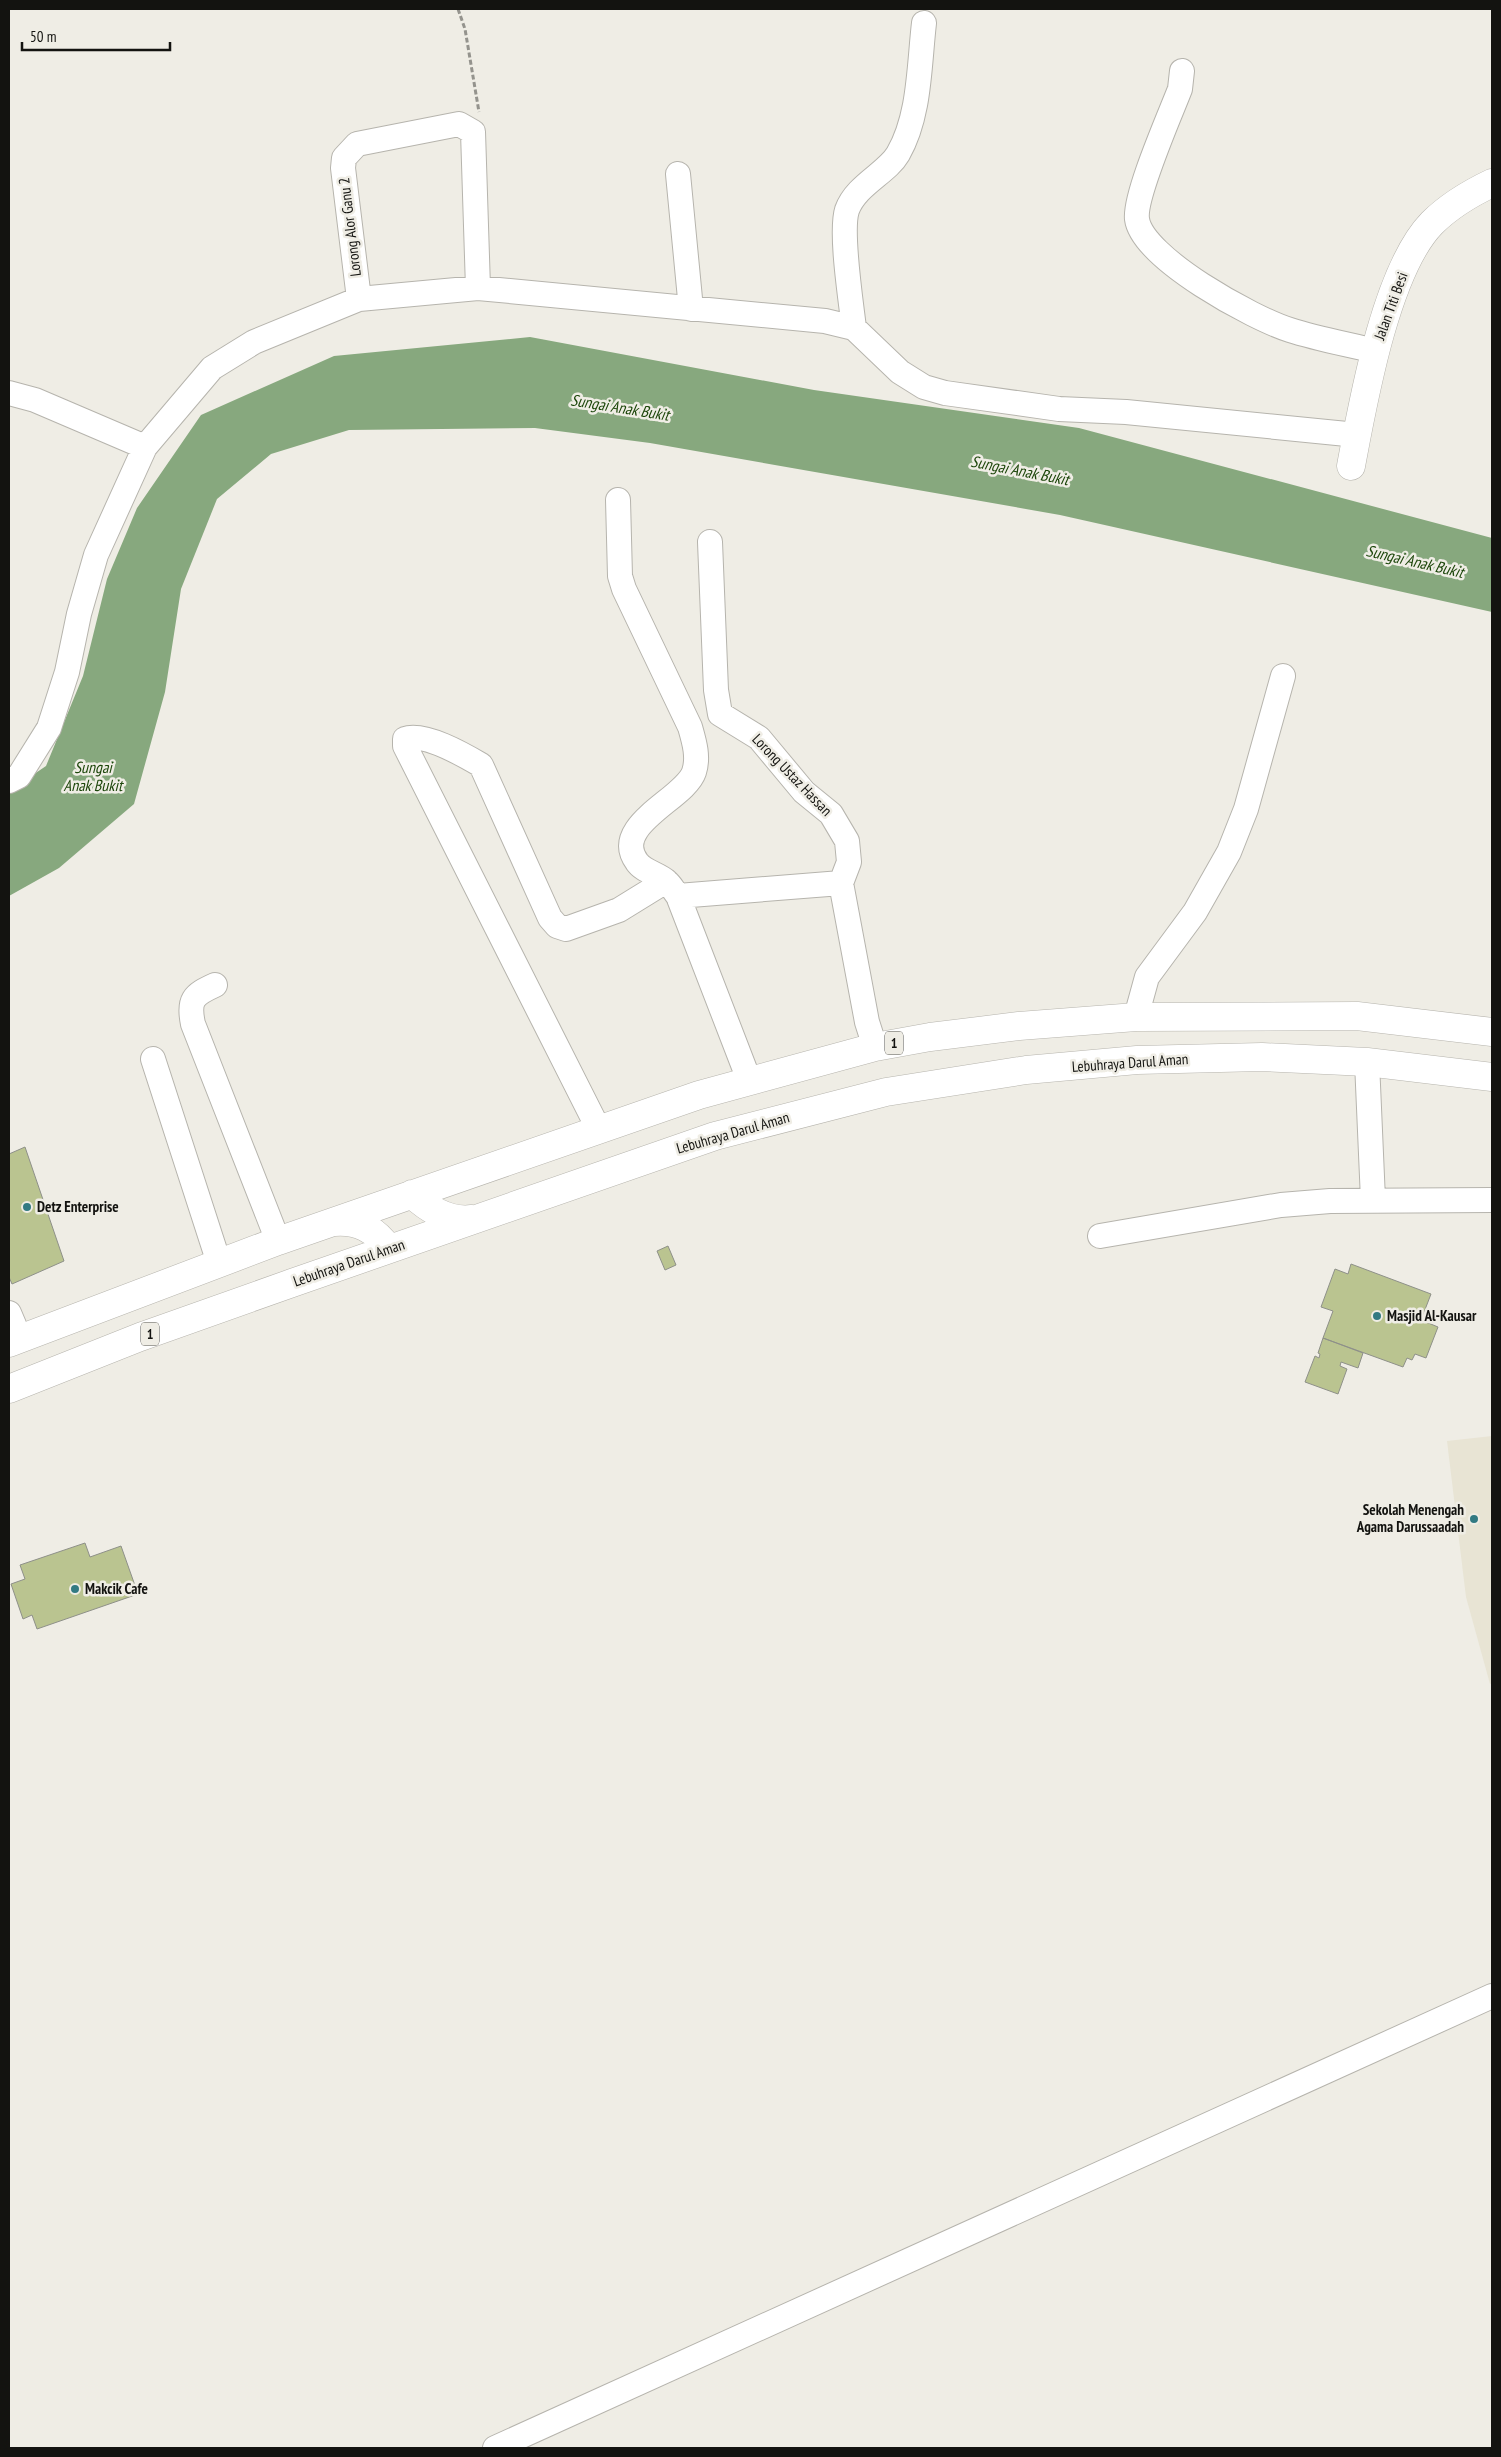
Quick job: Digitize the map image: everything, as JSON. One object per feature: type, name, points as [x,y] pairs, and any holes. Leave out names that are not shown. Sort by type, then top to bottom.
[{"type":"main road","name":"Jalan Titi Besi","points":[[1351,466],[1375,352],[1396,287],[1411,252],[1432,224],[1455,204],[1492,183]]},
{"type":"main road","name":"1","points":[[14,1341],[219,1262],[599,1130],[749,1080],[875,1047],[930,1037],[1019,1026],[1136,1016],[1357,1016],[1492,1032]]},
{"type":"main road","name":"Lebuhraya Darul Aman","points":[[9,1389],[140,1337],[389,1248],[715,1136],[886,1092],[937,1082],[1026,1070],[1137,1060],[1262,1057],[1367,1062],[1492,1076]]},
{"type":"main road","points":[[412,1194],[442,1215],[466,1220],[476,1219]]},
{"type":"main road","points":[[321,1226],[332,1222],[356,1222],[376,1233],[389,1248]]},
{"type":"street","points":[[854,328],[846,248],[847,210],[858,193],[898,156],[908,132],[914,110],[924,23]]},
{"type":"street","points":[[1182,71],[1180,89],[1141,194],[1137,219],[1146,238],[1157,252],[1191,278],[1251,315],[1289,330],[1375,352]]},
{"type":"street","points":[[466,128],[478,288]]},
{"type":"street","name":"Lorong Alor Ganu 2","points":[[359,298],[343,168],[344,158],[357,144],[466,128]]},
{"type":"street","points":[[678,174],[691,309]]},
{"type":"street","points":[[9,781],[19,776],[49,728],[67,672],[79,614],[96,555],[145,447],[212,368],[254,342],[359,298],[424,291],[478,288],[825,321],[854,328],[900,372],[924,387],[945,393],[1059,409],[1126,412],[1357,435]]},
{"type":"street","points":[[9,393],[35,400],[145,447]]},
{"type":"street","points":[[618,500],[620,576],[624,589],[690,727],[696,760],[693,774],[667,802],[647,816],[634,835],[632,851],[638,863],[672,888],[749,1080]]},
{"type":"street","name":"Lorong Ustaz Hassan","points":[[710,542],[716,690],[720,714],[759,738],[804,792],[831,814],[847,841],[849,862],[841,883],[867,1022],[875,1047]]},
{"type":"street","points":[[1136,1016],[1147,977],[1195,912],[1229,852],[1246,809],[1283,676]]},
{"type":"street","points":[[599,1130],[405,746],[406,739],[421,738],[481,765],[550,918],[557,926],[566,929],[672,888],[841,883]]},
{"type":"street","points":[[215,985],[200,992],[193,998],[191,1010],[194,1024],[278,1241]]},
{"type":"street","points":[[152,1059],[219,1262]]},
{"type":"street","points":[[1367,1062],[1373,1200]]},
{"type":"street","points":[[1100,1236],[1282,1205],[1373,1200],[1492,1200]]},
{"type":"street","points":[[9,1314],[14,1341]]},
{"type":"street","points":[[495,2448],[1492,1996]]},
{"type":"path","points":[[458,9],[465,28],[480,120],[477,128],[466,128]]},
{"type":"shaded area","name":"Sekolah Menengah Agama Darussaadah","points":[[1492,1436],[1492,1683],[1490,1684],[1466,1597],[1447,1441]]},
{"type":"water","name":"Sungai Anak Bukit","points":[[530,337],[814,390],[1079,428],[1492,538],[1492,612],[1060,515],[650,443],[535,428],[349,430],[271,454],[217,499],[181,589],[165,692],[134,804],[59,868],[9,896],[9,791],[46,766],[83,676],[107,579],[137,508],[201,415],[334,356]]},
{"type":"building","name":"Detz Enterprise","points":[[25,1147],[64,1261],[12,1284],[9,1277],[9,1154]]},
{"type":"building","points":[[668,1246],[676,1265],[665,1270],[657,1251]]},
{"type":"building","name":"Masjid Al-Kausar","points":[[1351,1264],[1431,1294],[1421,1320],[1438,1327],[1426,1358],[1415,1354],[1412,1360],[1407,1358],[1403,1367],[1323,1338],[1333,1311],[1321,1307],[1335,1269],[1348,1274]]},
{"type":"building","points":[[1323,1338],[1363,1353],[1358,1368],[1341,1362],[1340,1366],[1347,1369],[1338,1394],[1305,1382],[1315,1356],[1319,1358],[1320,1354],[1318,1353]]},
{"type":"building","name":"Makcik Cafe","points":[[85,1543],[90,1557],[121,1546],[138,1594],[37,1629],[32,1615],[23,1619],[11,1584],[25,1579],[20,1565]]},
{"type":"place","name":"Detz Enterprise","points":[[27,1207]]},
{"type":"place","name":"Masjid Al-Kausar","points":[[1377,1316]]},
{"type":"place","name":"Sekolah Menengah Agama Darussaadah","points":[[1474,1519]]},
{"type":"place","name":"Makcik Cafe","points":[[75,1589]]}]
